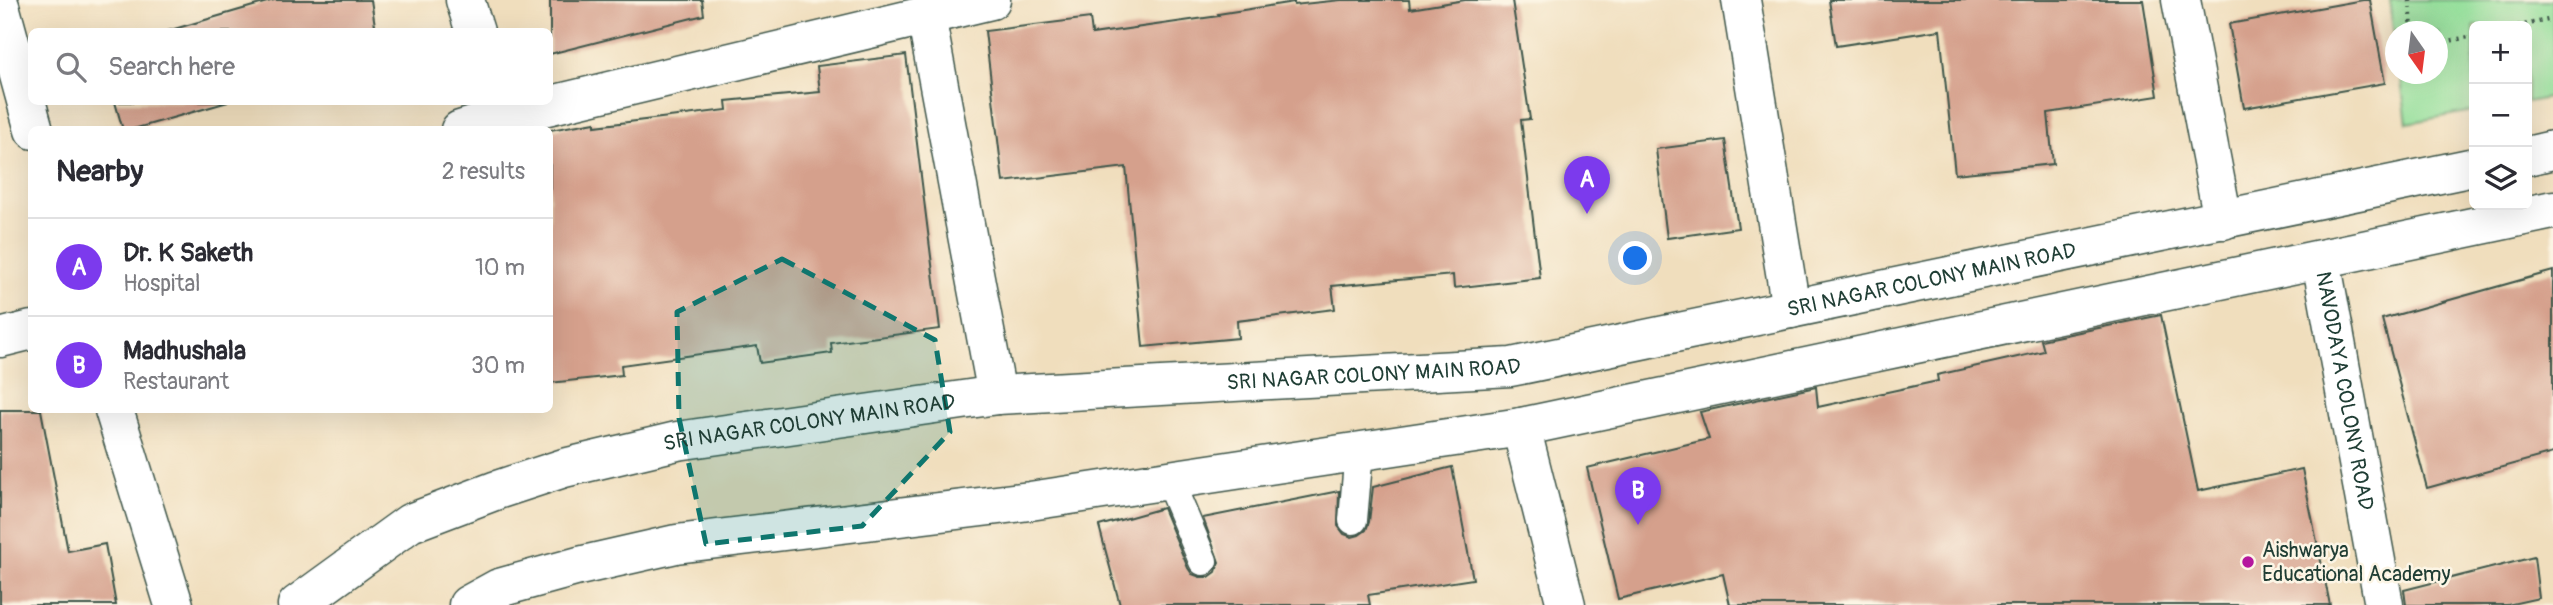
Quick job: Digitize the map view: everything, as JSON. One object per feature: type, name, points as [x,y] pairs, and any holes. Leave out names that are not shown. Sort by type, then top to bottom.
[{"type":"main road","points":[[465,0],[474,28]]},
{"type":"main road","points":[[553,97],[991,0]]},
{"type":"main road","points":[[1741,0],[1791,309]]},
{"type":"main road","points":[[2181,0],[2223,220]]},
{"type":"main road","points":[[0,6],[33,126]]},
{"type":"main road","points":[[926,16],[997,395]]},
{"type":"main road","points":[[467,126],[499,109],[517,105]]},
{"type":"main road","points":[[2532,155],[2553,150]]},
{"type":"main road","name":"SRI NAGAR COLONY MAIN ROAD","points":[[297,605],[410,523],[564,468],[677,441],[997,395],[1511,367],[2469,168]]},
{"type":"main road","points":[[491,599],[579,566],[676,544],[1030,501],[1521,427],[2553,210]]},
{"type":"main road","name":"NAVODAYA COLONY ROAD","points":[[2321,260],[2384,605]]},
{"type":"main road","points":[[0,338],[28,331]]},
{"type":"main road","points":[[115,413],[174,605]]},
{"type":"main road","points":[[1521,427],[1566,605]]},
{"type":"lane","points":[[1353,520],[1359,451]]},
{"type":"lane","points":[[1168,480],[1203,561]]},
{"type":"path","points":[[2410,0],[2411,21]]},
{"type":"path","points":[[2532,23],[2553,19]]},
{"type":"path","points":[[2448,41],[2469,37]]},
{"type":"highlighted area","points":[[782,259],[935,340],[950,432],[862,526],[706,544],[679,418],[677,312]]},
{"type":"green space","points":[[2389,0],[2553,0],[2553,97],[2532,101],[2532,21],[2469,21],[2469,112],[2407,123],[2401,84],[2448,84],[2448,21],[2392,21]]},
{"type":"building","points":[[274,0],[371,0],[375,28],[178,28]]},
{"type":"building","points":[[550,0],[702,0],[704,15],[553,53],[553,28],[550,28]]},
{"type":"building","points":[[1341,0],[1409,0],[1410,9],[1465,0],[1512,0],[1530,119],[1521,120],[1540,278],[1454,288],[1453,275],[1332,286],[1335,309],[1237,321],[1238,338],[1143,347],[1126,167],[1003,182],[985,31],[1090,18],[1092,34],[1294,2],[1294,5]]},
{"type":"building","points":[[1829,0],[2143,0],[2158,96],[2048,113],[2053,164],[1955,174],[1940,30],[1836,46]]},
{"type":"building","points":[[2370,0],[2385,83],[2244,108],[2229,24]]},
{"type":"building","points":[[906,55],[940,329],[831,343],[832,353],[760,363],[757,346],[621,365],[622,375],[553,383],[553,129],[595,122],[595,126],[727,110],[726,101],[820,92],[817,66]]},
{"type":"building","points":[[116,105],[218,105],[144,126],[122,126]]},
{"type":"building","points":[[1725,140],[1738,228],[1667,238],[1656,149]]},
{"type":"building","points":[[2553,271],[2553,453],[2427,488],[2382,319]]},
{"type":"building","points":[[2161,315],[2198,491],[2302,469],[2330,605],[1730,605],[1723,574],[1618,599],[1587,468],[1709,439],[1700,412],[1816,387],[1818,407],[1938,381],[1937,375],[2044,351],[2041,340]]},
{"type":"building","points":[[0,410],[28,410],[28,413],[42,413],[68,551],[105,544],[116,605],[0,605]]},
{"type":"building","points":[[1452,467],[1473,579],[1368,595],[1370,605],[1120,605],[1099,526],[1163,508],[1192,574],[1209,577],[1216,572],[1219,562],[1203,518],[1339,491],[1338,526],[1344,534],[1352,537],[1366,530],[1373,487]]},
{"type":"building","points":[[2534,557],[2539,598],[2507,605],[2406,605],[2404,590]]},
{"type":"place","name":"Dr. K Saketh","points":[[1587,214]]},
{"type":"place","name":"Madhushala","points":[[1638,525]]},
{"type":"place","name":"Aishwarya Educational Academy","points":[[2248,562]]}]
